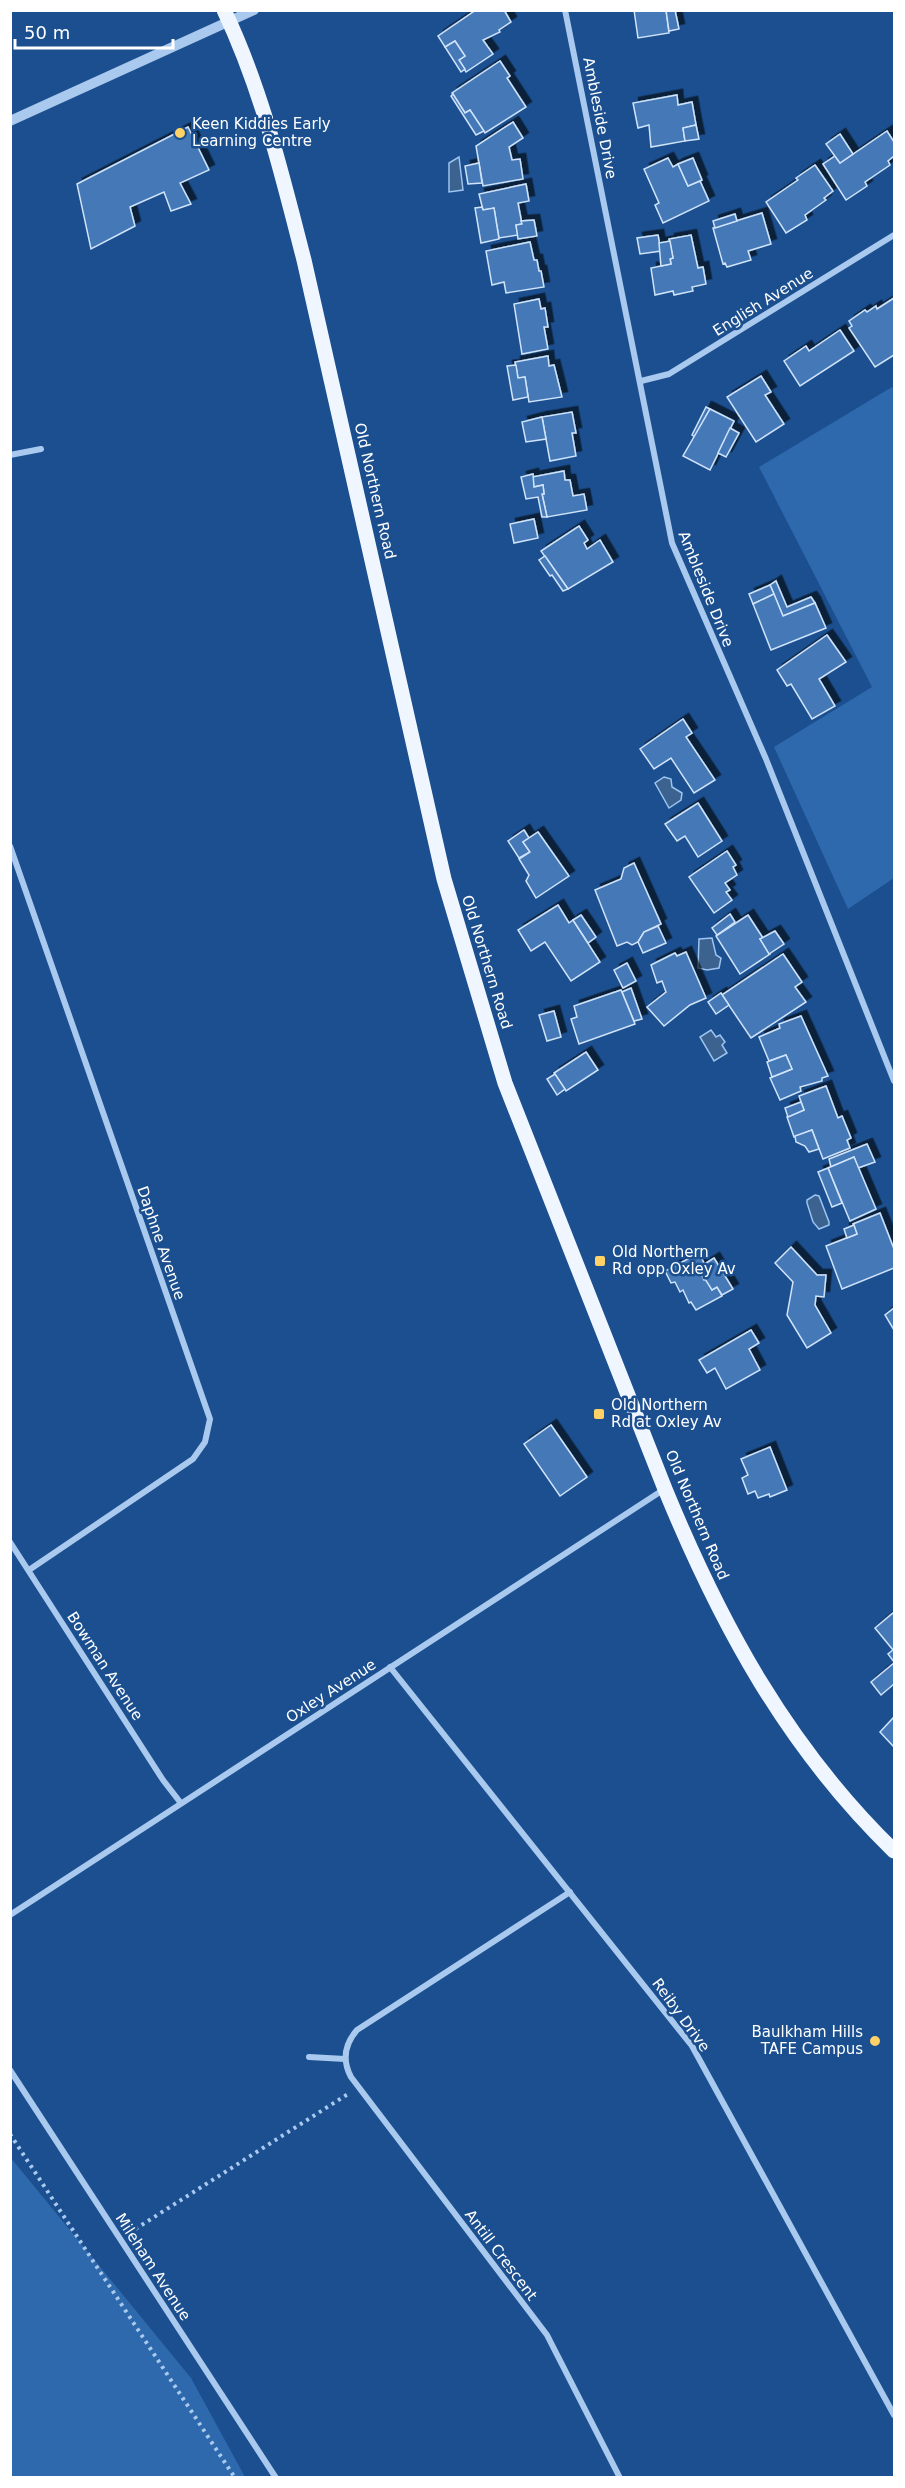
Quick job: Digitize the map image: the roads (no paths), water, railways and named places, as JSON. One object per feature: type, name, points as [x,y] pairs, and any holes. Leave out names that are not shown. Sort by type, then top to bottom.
[{"type":"main road","name":"Old Northern Road","points":[[227,16],[247,60],[280,165],[304,260],[447,891],[505,1083],[665,1489],[718,1608],[764,1691],[783,1719],[846,1801],[894,1851]]},
{"type":"street","points":[[10,121],[227,16],[254,10]]},
{"type":"street","name":"Ambleside Drive","points":[[566,10],[672,543],[765,759],[894,1080]]},
{"type":"street","name":"English Avenue","points":[[641,381],[669,374],[894,235]]},
{"type":"street","points":[[10,455],[41,449]]},
{"type":"street","name":"Daphne Avenue","points":[[10,846],[210,1419],[205,1442],[193,1459],[29,1570]]},
{"type":"street","name":"Oxley Avenue","points":[[10,1915],[180,1802],[665,1489]]},
{"type":"street","name":"Bowman Avenue","points":[[10,1542],[163,1780],[180,1802]]},
{"type":"street","name":"Reiby Drive","points":[[390,1667],[692,2046],[894,2415]]},
{"type":"street","points":[[309,2057],[345,2059],[348,2043],[357,2030],[570,1892]]},
{"type":"street","name":"Antill Crescent","points":[[345,2059],[347,2068],[359,2086],[547,2335],[620,2478]]},
{"type":"street","name":"Mileham Avenue","points":[[10,2070],[276,2478]]},
{"type":"place","name":"Keen Kiddies Early Learning Centre","points":[[180,133]]},
{"type":"place","name":"Old Northern Rd opp Oxley Av","points":[[600,1261]]},
{"type":"place","name":"Old Northern Rd at Oxley Av","points":[[599,1414]]},
{"type":"place","name":"Baulkham Hills TAFE Campus","points":[[875,2041]]}]
